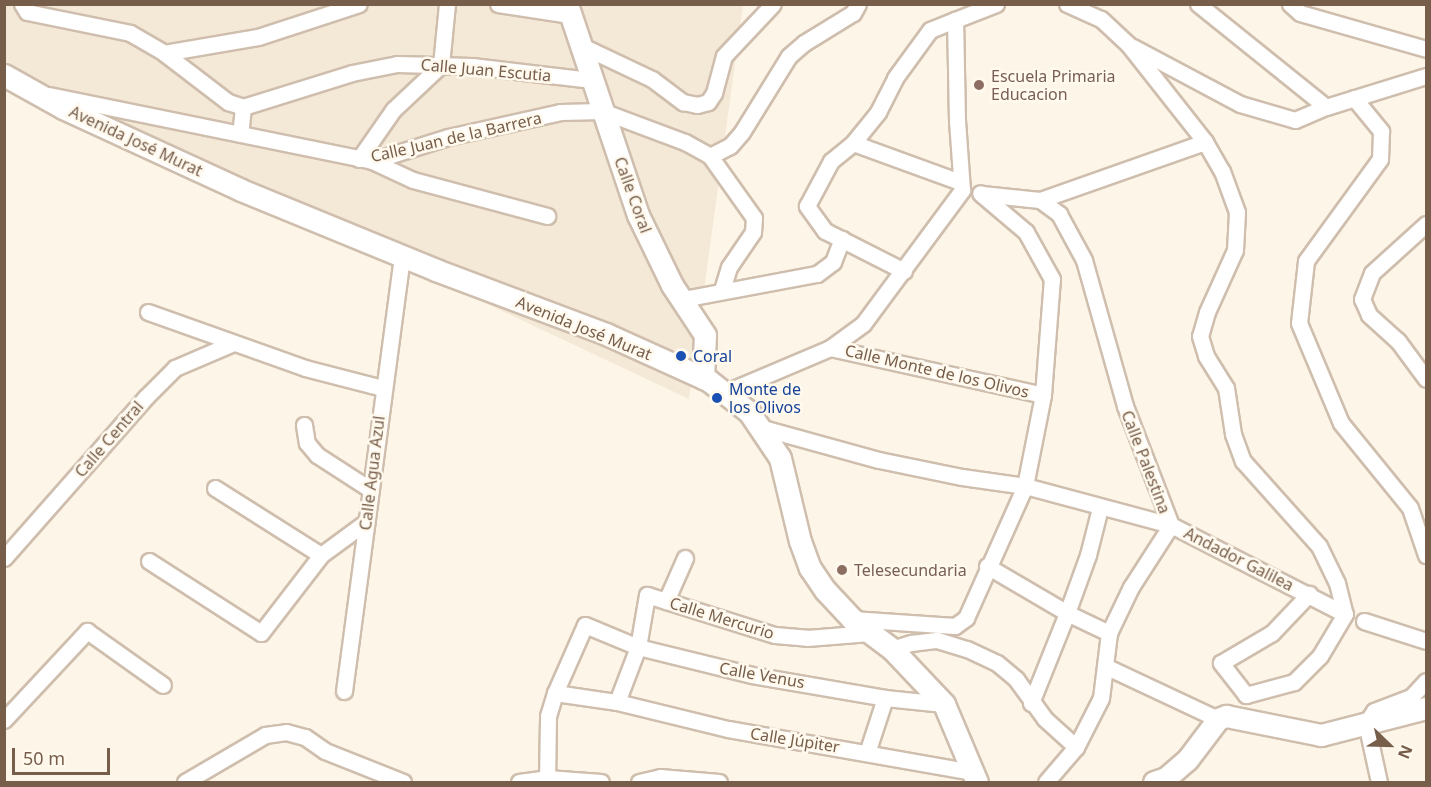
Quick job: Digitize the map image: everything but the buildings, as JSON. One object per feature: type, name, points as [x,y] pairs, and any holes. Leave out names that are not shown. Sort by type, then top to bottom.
[{"type":"street","points":[[22,4],[27,12],[130,33],[164,53],[228,102],[243,107],[240,134]]},
{"type":"street","points":[[164,53],[258,37],[360,4]]},
{"type":"street","points":[[447,4],[441,65],[393,110],[365,160],[413,180],[547,216]]},
{"type":"street","points":[[498,4],[568,10]]},
{"type":"street","points":[[580,45],[652,79],[683,102],[697,105],[708,102],[714,93],[724,56],[773,4]]},
{"type":"street","points":[[710,156],[730,146],[742,132],[789,56],[804,43],[854,13],[858,4]]},
{"type":"street","points":[[904,271],[825,231],[807,207],[831,160],[853,143],[878,112],[895,78],[930,30],[996,4]]},
{"type":"street","points":[[1067,4],[1101,19],[1128,44],[1208,148],[1222,171],[1237,212],[1235,250],[1207,312],[1200,336],[1206,356],[1226,388],[1233,434],[1243,461],[1320,546],[1337,583],[1344,614],[1338,630],[1320,656],[1294,682],[1246,695],[1222,718],[1187,760],[1166,778],[1154,783]]},
{"type":"street","points":[[1198,4],[1326,107]]},
{"type":"street","points":[[1298,7],[1426,49]]},
{"type":"street","name":"Calle Coral","points":[[568,10],[638,215],[672,285],[705,334],[703,378]]},
{"type":"street","points":[[955,20],[961,186]]},
{"type":"street","points":[[1128,44],[1240,104],[1295,120],[1326,107],[1426,76]]},
{"type":"street","name":"Calle Juan Escutia","points":[[243,107],[352,74],[397,64],[441,65],[591,80]]},
{"type":"street","name":"Avenida José Murat","points":[[4,75],[63,108],[241,190],[402,256],[606,334],[703,378],[724,393],[749,412],[780,458],[800,541],[810,568],[825,590],[852,619],[892,649],[944,704],[975,777]]},
{"type":"street","name":"Calle Juan de la Barrera","points":[[35,92],[365,160],[447,137],[561,112],[602,111]]},
{"type":"street","points":[[1354,98],[1381,131],[1380,159],[1306,261],[1299,323],[1341,423],[1410,508],[1426,555]]},
{"type":"street","points":[[602,111],[685,142],[710,156],[754,218],[753,232],[729,267],[722,290]]},
{"type":"street","points":[[853,143],[980,193],[1040,200],[1208,148]]},
{"type":"street","name":"Calle Monte de los Olivos","points":[[724,393],[830,348],[863,324],[904,271],[961,186]]},
{"type":"street","points":[[852,619],[955,626],[966,618],[976,599],[987,566],[1025,486],[1043,395],[1052,279],[1026,232],[980,193]]},
{"type":"street","name":"Calle Palestina","points":[[1040,200],[1059,214],[1084,260],[1125,406],[1171,525],[1131,587],[1109,633],[1107,667],[1101,698],[1076,747],[1046,783]]},
{"type":"street","points":[[1426,224],[1372,273],[1362,299],[1369,315],[1398,341],[1426,379]]},
{"type":"street","points":[[683,299],[817,274],[833,262],[842,239]]},
{"type":"street","name":"Calle Agua Azul","points":[[344,691],[382,388],[402,256]]},
{"type":"street","points":[[148,312],[231,344],[305,368],[382,388]]},
{"type":"street","name":"Calle Central","points":[[4,558],[146,397],[175,368],[231,344]]},
{"type":"street","name":"Calle Monte de los Olivos","points":[[830,348],[1043,395]]},
{"type":"street","points":[[304,425],[307,443],[317,455],[371,490]]},
{"type":"street","name":"Andador Galilea","points":[[759,427],[879,459],[962,477],[1025,486],[1171,525],[1344,614]]},
{"type":"street","points":[[215,488],[321,555]]},
{"type":"street","points":[[1031,703],[1088,555],[1100,507]]},
{"type":"street","points":[[149,561],[261,633],[321,555],[366,522]]},
{"type":"street","points":[[666,601],[685,558]]},
{"type":"street","points":[[987,566],[1067,614],[1109,633]]},
{"type":"street","points":[[1246,695],[1221,663],[1272,633],[1309,594]]},
{"type":"street","name":"Calle Mercurio","points":[[638,647],[647,595],[775,635],[807,638],[870,633]]},
{"type":"street","points":[[1364,621],[1426,641]]},
{"type":"street","name":"Calle Venus","points":[[555,693],[585,625],[638,647],[752,675],[885,698],[944,704]]},
{"type":"street","points":[[4,720],[87,631],[163,685]]},
{"type":"street","points":[[892,649],[911,643],[937,640],[967,649],[997,663],[1016,679],[1031,703],[1076,747]]},
{"type":"street","points":[[617,702],[638,647]]},
{"type":"street","points":[[1107,667],[1222,718],[1321,735],[1426,708]]},
{"type":"street","points":[[1379,783],[1366,723],[1374,711],[1411,697],[1426,681]]},
{"type":"street","points":[[547,780],[549,716],[555,693]]},
{"type":"street","name":"Calle Júpiter","points":[[555,693],[617,702],[728,729],[867,753],[975,777]]},
{"type":"street","points":[[867,753],[885,698]]},
{"type":"street","points":[[185,783],[206,776],[265,735],[286,732],[305,737],[325,751],[401,782]]},
{"type":"street","points":[[639,783],[660,777],[719,783]]},
{"type":"street","points":[[519,783],[547,780],[601,783]]},
{"type":"shaded area","points":[[4,5],[743,5],[689,399],[5,77]]},
{"type":"place","name":"Escuela Primaria Educacion","points":[[979,85]]},
{"type":"place","name":"Coral","points":[[681,356]]},
{"type":"place","name":"Monte de los Olivos","points":[[717,398]]},
{"type":"place","name":"Telesecundaria","points":[[842,570]]}]
